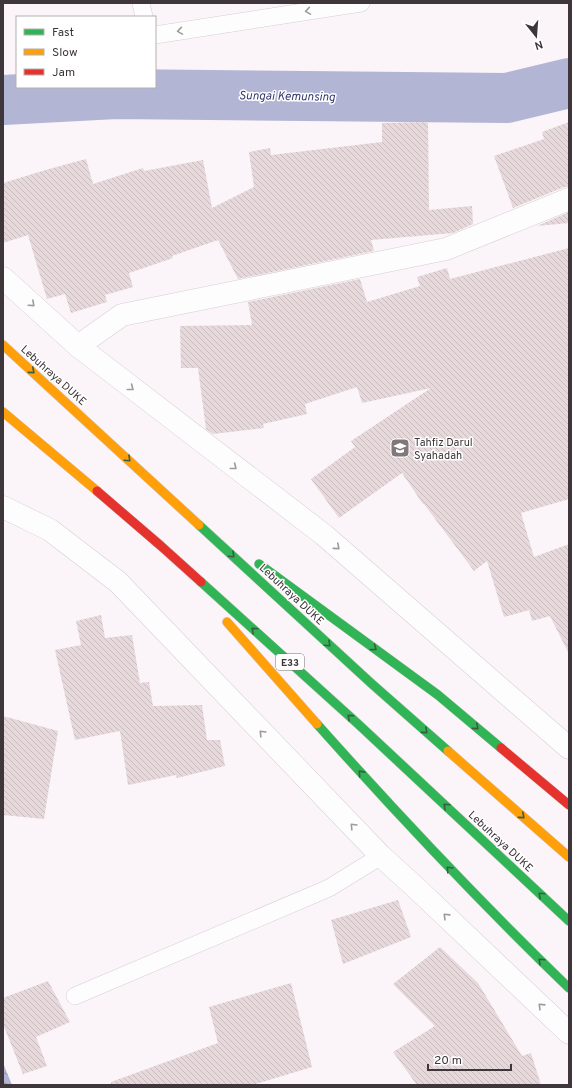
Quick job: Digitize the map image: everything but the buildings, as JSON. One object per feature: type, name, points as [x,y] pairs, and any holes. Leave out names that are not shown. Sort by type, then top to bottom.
[{"type":"highway","name":"Lebuhraya DUKE","points":[[3,345],[41,378],[372,684],[569,858]]},
{"type":"highway","name":"Lebuhraya DUKE","points":[[3,412],[161,546],[357,723],[569,921]]},
{"type":"highway","points":[[173,500],[236,547]]},
{"type":"highway","points":[[161,546],[212,604]]},
{"type":"highway","points":[[255,560],[438,695],[569,805]]},
{"type":"highway","points":[[222,616],[422,841],[517,939],[569,988]]},
{"type":"street","points":[[78,346],[122,315],[446,249],[569,199]]},
{"type":"street","points":[[3,278],[78,346],[324,535],[569,748]]},
{"type":"street","points":[[3,508],[50,530],[118,582],[381,856],[569,1033]]},
{"type":"lane","points":[[141,3],[144,16]]},
{"type":"lane","points":[[156,35],[361,3]]},
{"type":"lane","points":[[75,996],[328,888],[381,856]]},
{"type":"water","points":[[3,1063],[12,1085],[3,1085]]},
{"type":"waterway","name":"Sungai Kemunsing","points":[[3,100],[116,94],[507,98],[569,83]]},
{"type":"traffic: fast","points":[[199,525],[372,684],[448,751]]},
{"type":"traffic: fast","points":[[259,564],[438,695],[501,748]]},
{"type":"traffic: fast","points":[[201,582],[357,723],[569,921]]},
{"type":"traffic: fast","points":[[317,724],[440,858],[569,988]]},
{"type":"traffic: slow","points":[[3,345],[199,525]]},
{"type":"traffic: slow","points":[[3,412],[97,491]]},
{"type":"traffic: slow","points":[[227,622],[317,724]]},
{"type":"traffic: slow","points":[[448,751],[569,857]]},
{"type":"traffic: jam","points":[[97,491],[201,582]]},
{"type":"traffic: jam","points":[[501,748],[569,805]]},
{"type":"place","name":"Tahfiz Darul Syahadah","points":[[400,448]]}]
